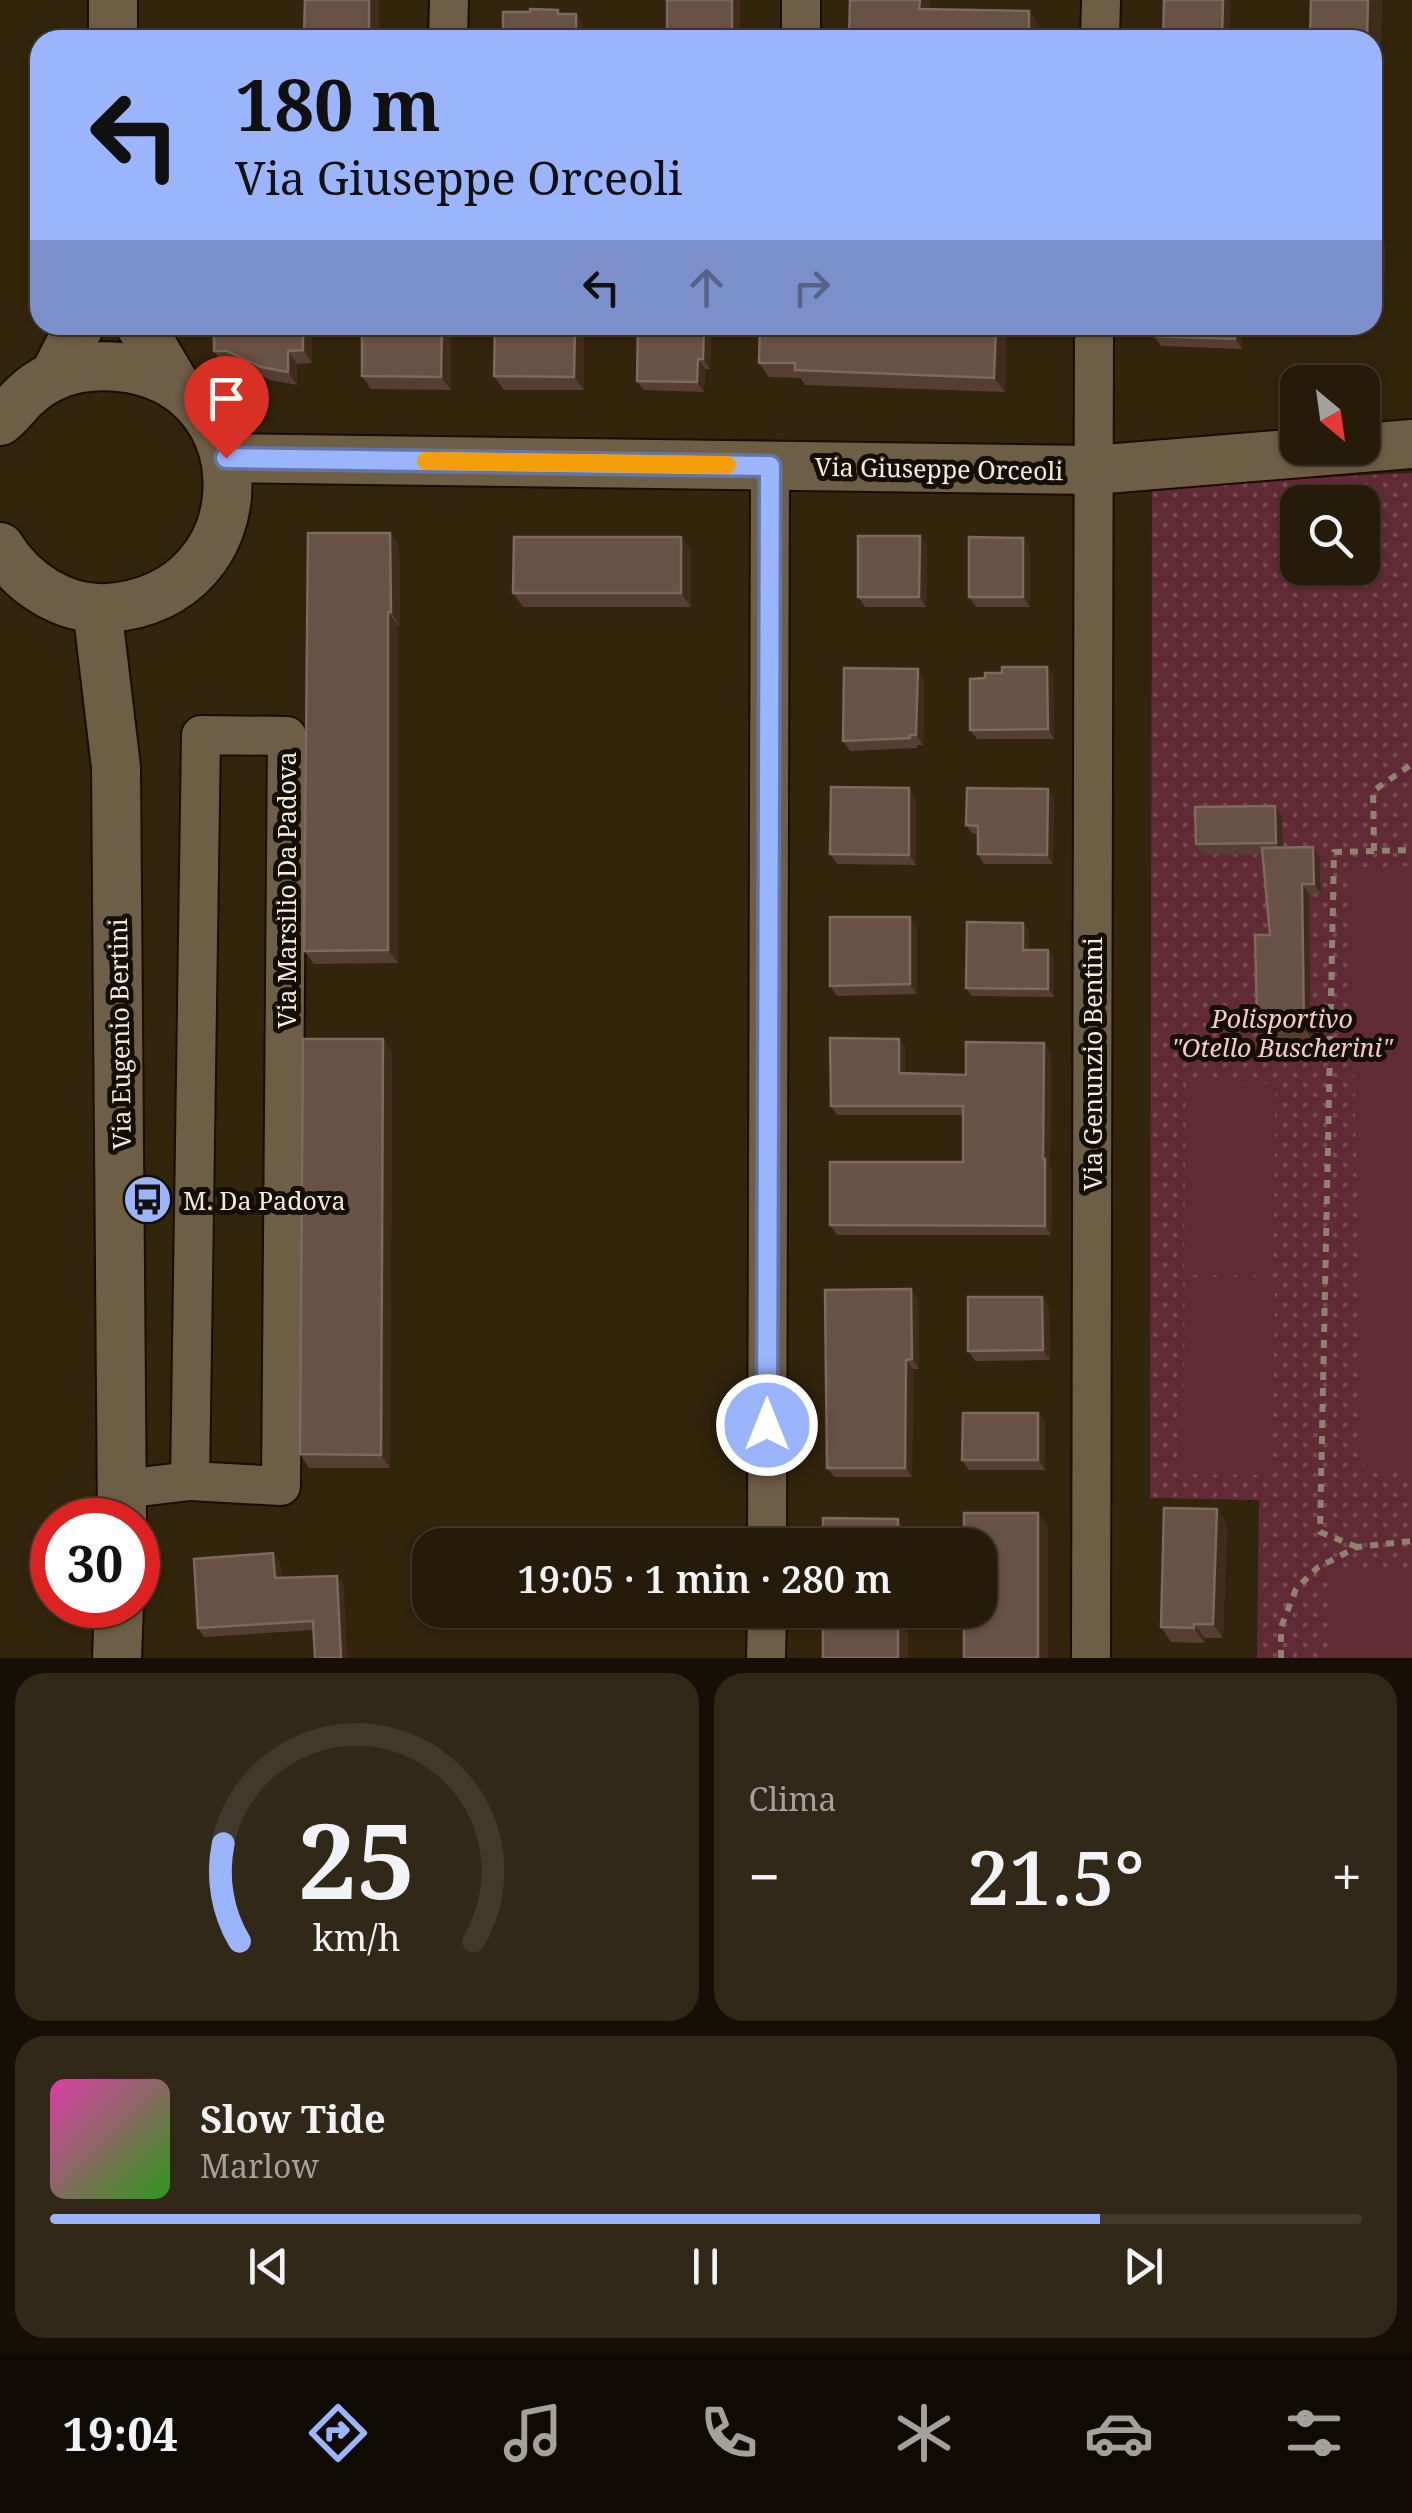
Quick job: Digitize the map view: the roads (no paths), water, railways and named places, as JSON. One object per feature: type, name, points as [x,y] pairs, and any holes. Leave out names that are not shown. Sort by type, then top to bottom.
[{"type":"street","points":[[113,0],[113,30]]},
{"type":"street","points":[[448,30],[449,0]]},
{"type":"street","points":[[801,0],[801,30]]},
{"type":"street","points":[[1100,30],[1101,0]]},
{"type":"street","points":[[54,376],[75,335]]},
{"type":"street","points":[[146,335],[176,386]]},
{"type":"street","name":"Via Genunzio Bentini","points":[[1091,1658],[1094,335]]},
{"type":"street","points":[[0,546],[26,579],[59,600],[96,608],[135,606],[170,591],[200,566],[220,533],[228,496],[226,458],[215,430],[198,406],[176,386],[138,368],[96,365],[54,376],[27,393],[2,422]]},
{"type":"street","name":"Via Giuseppe Orceoli","points":[[226,458],[1093,470],[1412,444]]},
{"type":"street","points":[[767,1528],[770,466]]},
{"type":"street","name":"Via Eugenio Bertini","points":[[96,608],[116,767],[122,1498]]},
{"type":"street","name":"Via Marsilio Da Padova","points":[[142,1498],[190,1481],[281,1486],[287,736],[201,735],[190,1481]]},
{"type":"street","points":[[117,1658],[118,1628]]},
{"type":"street","points":[[766,1628],[766,1658]]},
{"type":"place","name":"M. Da Padova","points":[[148,1200]]},
{"type":"park label","name":"Polisportivo \"Otello Buscherini\"","points":[[1282,1032]]}]
